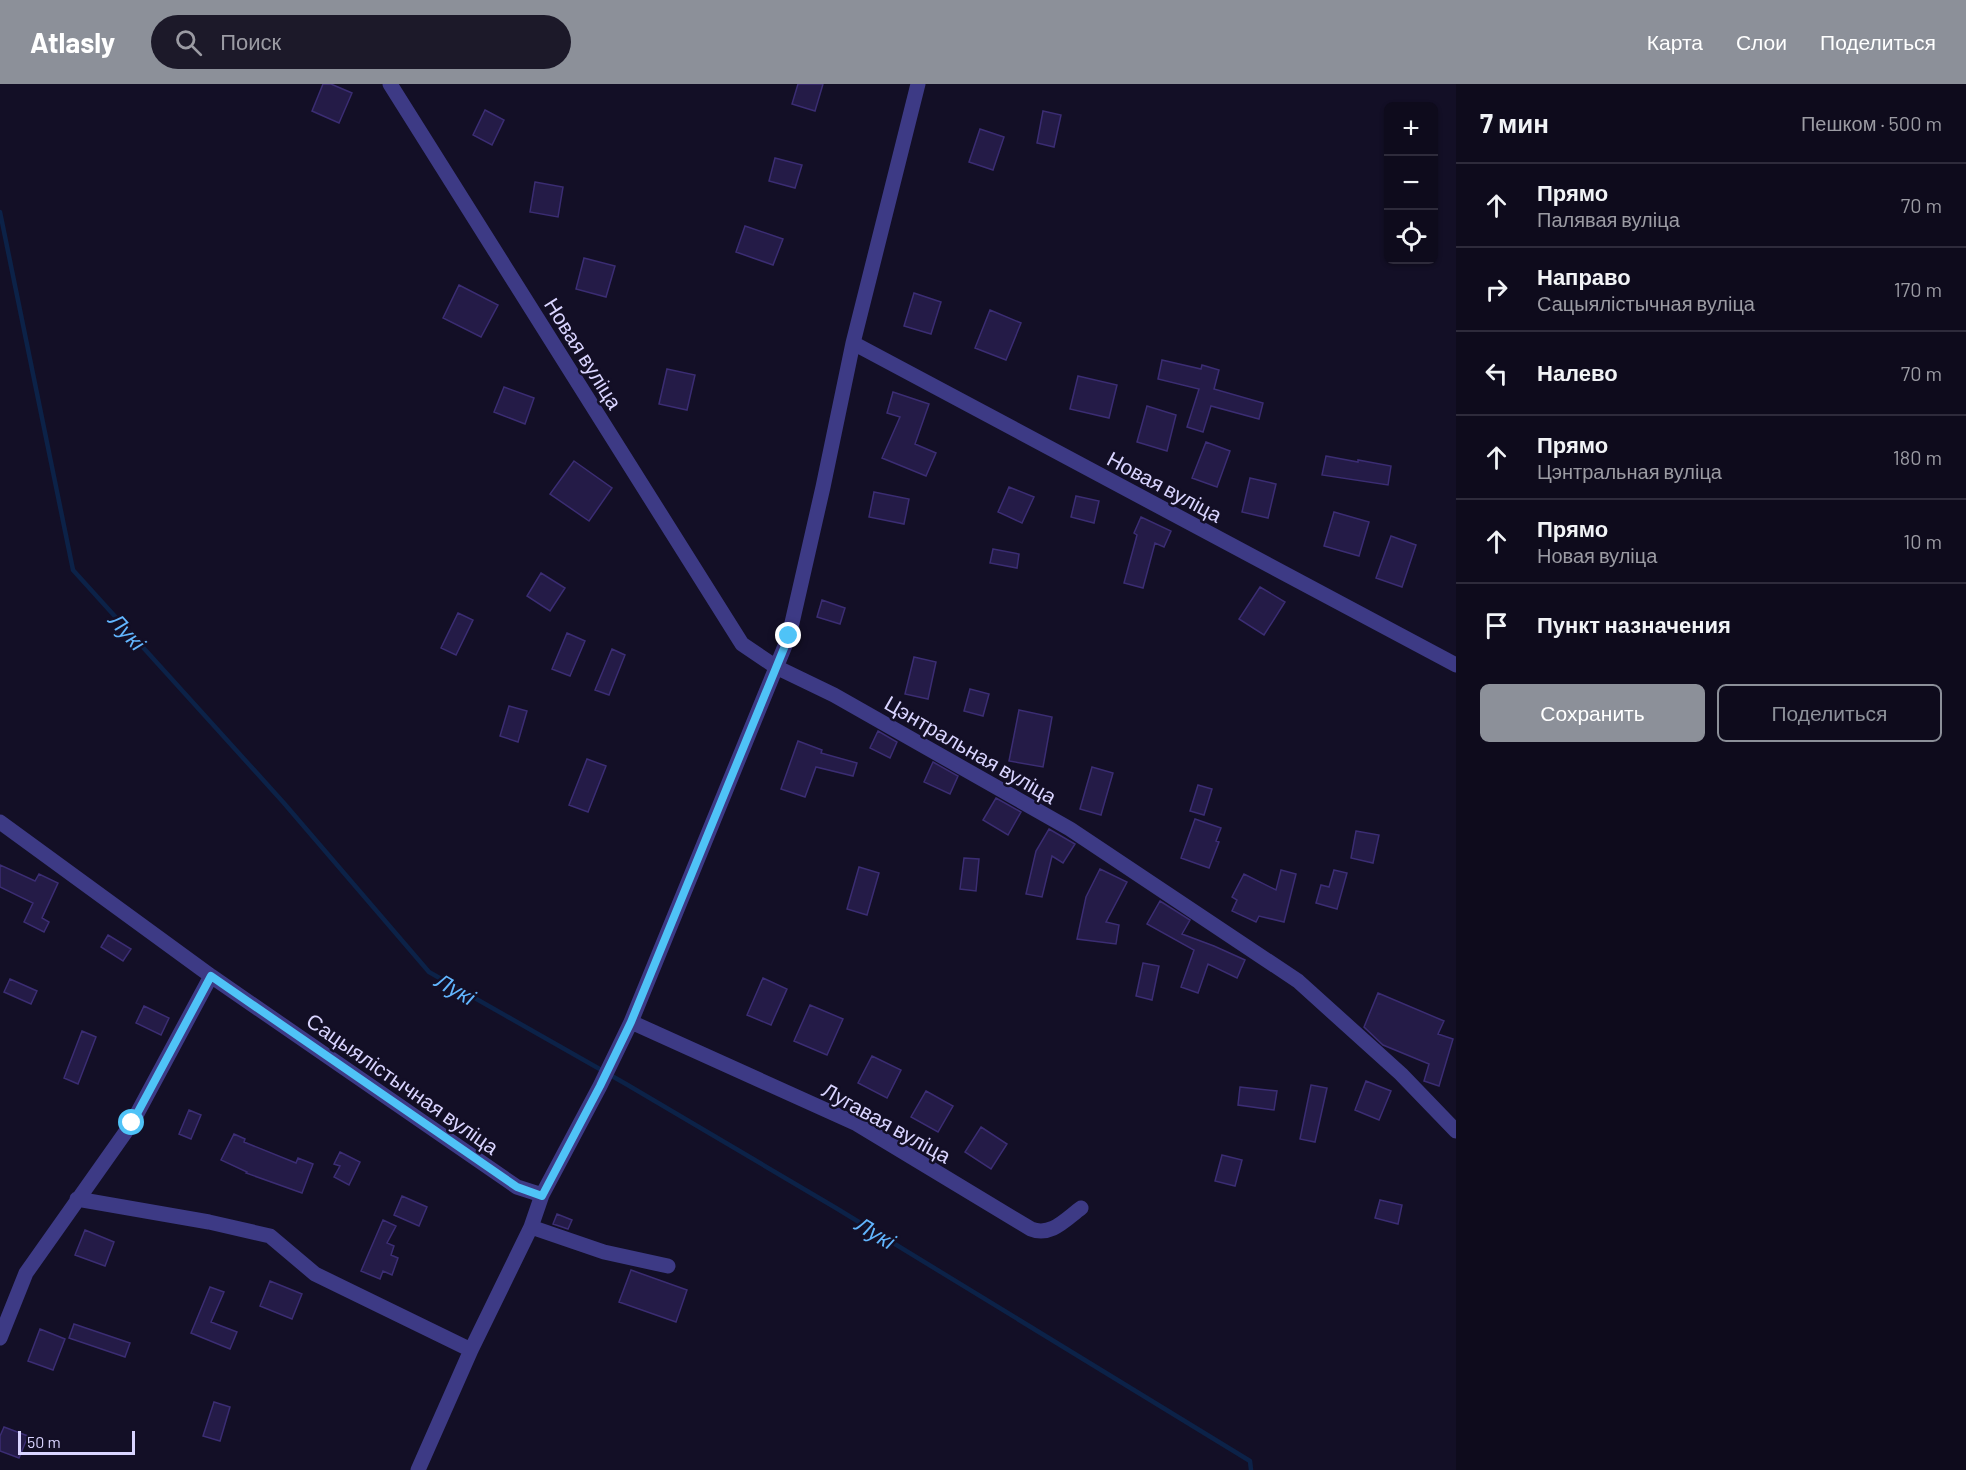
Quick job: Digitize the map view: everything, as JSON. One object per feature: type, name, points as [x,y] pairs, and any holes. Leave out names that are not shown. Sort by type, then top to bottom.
[{"type":"street","name":"Новая вуліца","points":[[390,84],[742,644]]},
{"type":"street","points":[[418,1470],[471,1350],[531,1227],[542,1196],[631,1022],[789,636],[824,487],[854,343],[918,84]]},
{"type":"street","name":"Новая вуліца","points":[[854,343],[1456,665]]},
{"type":"street","name":"Цэнтральная вуліца","points":[[742,644],[776,667],[834,695],[1070,829],[1298,981],[1401,1074],[1456,1131]]},
{"type":"street","name":"Сацыялістычная вуліца","points":[[0,822],[211,976],[517,1187],[542,1196]]},
{"type":"street","points":[[0,1338],[26,1273],[132,1123],[211,976]]},
{"type":"street","name":"Лугавая вуліца","points":[[631,1022],[857,1124],[1038,1232],[1049,1232],[1081,1208]]},
{"type":"street","points":[[77,1199],[209,1222],[270,1236],[315,1274],[471,1350]]},
{"type":"street","points":[[531,1227],[604,1252],[668,1266]]},
{"type":"building","points":[[323,84],[331,84],[352,93],[339,123],[312,111]]},
{"type":"building","points":[[798,84],[823,84],[815,111],[792,104]]},
{"type":"building","points":[[485,110],[504,120],[492,145],[473,135]]},
{"type":"building","points":[[1043,111],[1061,115],[1054,147],[1037,143]]},
{"type":"building","points":[[980,129],[1004,137],[993,170],[969,162]]},
{"type":"building","points":[[775,158],[802,165],[795,188],[769,181]]},
{"type":"building","points":[[535,182],[563,187],[558,217],[530,212]]},
{"type":"building","points":[[745,226],[783,239],[773,265],[736,252]]},
{"type":"building","points":[[584,258],[615,266],[606,297],[576,289]]},
{"type":"building","points":[[459,285],[498,305],[481,337],[443,318]]},
{"type":"building","points":[[914,293],[941,302],[931,334],[904,326]]},
{"type":"building","points":[[990,310],[1021,323],[1006,360],[975,348]]},
{"type":"building","points":[[1162,360],[1201,369],[1202,365],[1219,370],[1214,389],[1263,403],[1259,419],[1211,406],[1203,432],[1187,427],[1199,389],[1158,379]]},
{"type":"building","points":[[667,369],[695,375],[687,410],[659,404]]},
{"type":"building","points":[[1078,376],[1117,385],[1109,418],[1070,409]]},
{"type":"building","points":[[504,387],[534,398],[525,424],[494,412]]},
{"type":"building","points":[[893,392],[929,404],[915,444],[936,453],[926,476],[882,458],[900,417],[887,413]]},
{"type":"building","points":[[1147,406],[1176,415],[1167,451],[1137,442]]},
{"type":"building","points":[[1206,442],[1230,451],[1217,487],[1192,478]]},
{"type":"building","points":[[1326,456],[1391,466],[1388,485],[1322,475]]},
{"type":"building","points":[[574,461],[612,488],[589,521],[550,494]]},
{"type":"building","points":[[1250,478],[1276,484],[1268,518],[1242,512]]},
{"type":"building","points":[[1009,487],[1034,497],[1022,523],[998,512]]},
{"type":"building","points":[[874,492],[909,499],[904,524],[869,517]]},
{"type":"building","points":[[1076,496],[1099,501],[1094,523],[1071,517]]},
{"type":"building","points":[[1334,512],[1369,522],[1359,556],[1324,546]]},
{"type":"building","points":[[1141,517],[1171,531],[1164,547],[1155,543],[1143,588],[1124,583],[1137,535],[1134,533]]},
{"type":"building","points":[[1391,536],[1416,545],[1402,587],[1376,578]]},
{"type":"building","points":[[993,549],[1019,554],[1017,568],[990,563]]},
{"type":"building","points":[[541,573],[565,588],[550,611],[527,596]]},
{"type":"building","points":[[1260,587],[1285,602],[1264,635],[1239,619]]},
{"type":"building","points":[[822,600],[845,608],[840,624],[817,617]]},
{"type":"building","points":[[458,613],[473,620],[456,655],[441,648]]},
{"type":"building","points":[[567,633],[585,641],[570,676],[552,669]]},
{"type":"building","points":[[612,649],[625,655],[609,695],[595,690]]},
{"type":"building","points":[[914,657],[936,662],[928,699],[905,694]]},
{"type":"building","points":[[970,689],[989,694],[983,716],[964,711]]},
{"type":"building","points":[[509,706],[527,711],[518,742],[500,736]]},
{"type":"building","points":[[1019,710],[1052,717],[1043,767],[1009,761]]},
{"type":"building","points":[[878,731],[897,742],[890,758],[870,748]]},
{"type":"building","points":[[798,741],[822,750],[821,753],[857,763],[853,776],[816,767],[805,797],[781,789]]},
{"type":"building","points":[[587,759],[606,766],[588,812],[569,805]]},
{"type":"building","points":[[933,762],[958,776],[950,794],[924,782]]},
{"type":"building","points":[[1092,767],[1113,773],[1101,815],[1080,809]]},
{"type":"building","points":[[1198,785],[1212,789],[1204,815],[1190,811]]},
{"type":"building","points":[[996,798],[1021,812],[1008,835],[983,820]]},
{"type":"building","points":[[1195,819],[1221,828],[1216,841],[1219,842],[1209,868],[1181,858]]},
{"type":"building","points":[[1049,829],[1075,844],[1063,863],[1052,856],[1042,897],[1026,894],[1036,851]]},
{"type":"building","points":[[1356,831],[1379,835],[1373,863],[1351,858]]},
{"type":"building","points":[[964,858],[979,859],[976,891],[960,889]]},
{"type":"building","points":[[0,865],[35,881],[39,874],[58,883],[42,918],[49,922],[44,932],[24,922],[33,903],[0,887]]},
{"type":"building","points":[[859,867],[879,873],[867,915],[847,909]]},
{"type":"building","points":[[1100,869],[1127,882],[1106,922],[1119,925],[1116,944],[1077,939],[1086,897]]},
{"type":"building","points":[[1281,870],[1296,874],[1284,922],[1259,916],[1256,922],[1232,911],[1237,900],[1232,897],[1244,874],[1276,890]]},
{"type":"building","points":[[1334,870],[1347,873],[1337,909],[1316,903],[1321,885],[1329,887]]},
{"type":"building","points":[[1160,901],[1190,920],[1182,934],[1245,960],[1237,978],[1208,964],[1198,993],[1181,987],[1194,950],[1147,924]]},
{"type":"building","points":[[108,935],[131,949],[123,961],[101,947]]},
{"type":"building","points":[[1143,963],[1159,966],[1152,1000],[1136,996]]},
{"type":"building","points":[[763,978],[787,989],[771,1025],[747,1015]]},
{"type":"building","points":[[10,979],[37,991],[31,1004],[4,992]]},
{"type":"building","points":[[1378,993],[1444,1021],[1438,1034],[1453,1039],[1439,1086],[1424,1081],[1429,1064],[1383,1045],[1364,1027]]},
{"type":"building","points":[[810,1005],[843,1019],[827,1055],[794,1041]]},
{"type":"building","points":[[144,1006],[169,1018],[161,1035],[136,1023]]},
{"type":"building","points":[[82,1031],[96,1037],[78,1084],[64,1078]]},
{"type":"building","points":[[872,1056],[901,1070],[887,1098],[858,1083]]},
{"type":"building","points":[[1366,1081],[1391,1091],[1379,1120],[1355,1110]]},
{"type":"building","points":[[1311,1085],[1327,1088],[1315,1142],[1300,1139]]},
{"type":"building","points":[[1240,1087],[1277,1091],[1274,1110],[1238,1105]]},
{"type":"building","points":[[926,1091],[953,1106],[938,1132],[911,1117]]},
{"type":"building","points":[[189,1110],[201,1115],[191,1139],[179,1134]]},
{"type":"building","points":[[981,1127],[1007,1144],[991,1169],[965,1152]]},
{"type":"building","points":[[234,1134],[245,1139],[244,1142],[296,1163],[298,1158],[313,1164],[302,1193],[246,1173],[221,1160]]},
{"type":"building","points":[[340,1152],[360,1162],[349,1185],[334,1177],[340,1166],[334,1164]]},
{"type":"building","points":[[1222,1155],[1242,1160],[1235,1186],[1215,1181]]},
{"type":"building","points":[[402,1196],[427,1207],[419,1226],[394,1215]]},
{"type":"building","points":[[1380,1200],[1402,1205],[1398,1224],[1375,1218]]},
{"type":"building","points":[[557,1214],[572,1220],[568,1229],[553,1224]]},
{"type":"building","points":[[383,1220],[396,1226],[387,1243],[394,1246],[391,1255],[398,1258],[392,1275],[383,1271],[380,1279],[361,1271]]},
{"type":"building","points":[[85,1230],[114,1242],[105,1266],[75,1255]]},
{"type":"building","points":[[631,1270],[687,1290],[676,1322],[619,1302]]},
{"type":"building","points":[[270,1281],[302,1294],[292,1319],[260,1306]]},
{"type":"building","points":[[210,1287],[224,1292],[211,1322],[237,1332],[230,1349],[191,1333]]},
{"type":"building","points":[[74,1324],[130,1343],[125,1357],[69,1338]]},
{"type":"building","points":[[40,1329],[65,1339],[53,1370],[28,1361]]},
{"type":"building","points":[[214,1402],[230,1407],[220,1441],[203,1436]]},
{"type":"building","points":[[4,1427],[28,1436],[19,1458],[0,1451],[0,1436]]},
{"type":"waterway","name":"Лукі","points":[[0,212],[73,570],[283,802],[429,972],[626,1084],[836,1208],[1250,1461],[1251,1470]]},
{"type":"route","points":[[132,1123],[211,976],[517,1187],[542,1196],[631,1022],[789,636]]}]
